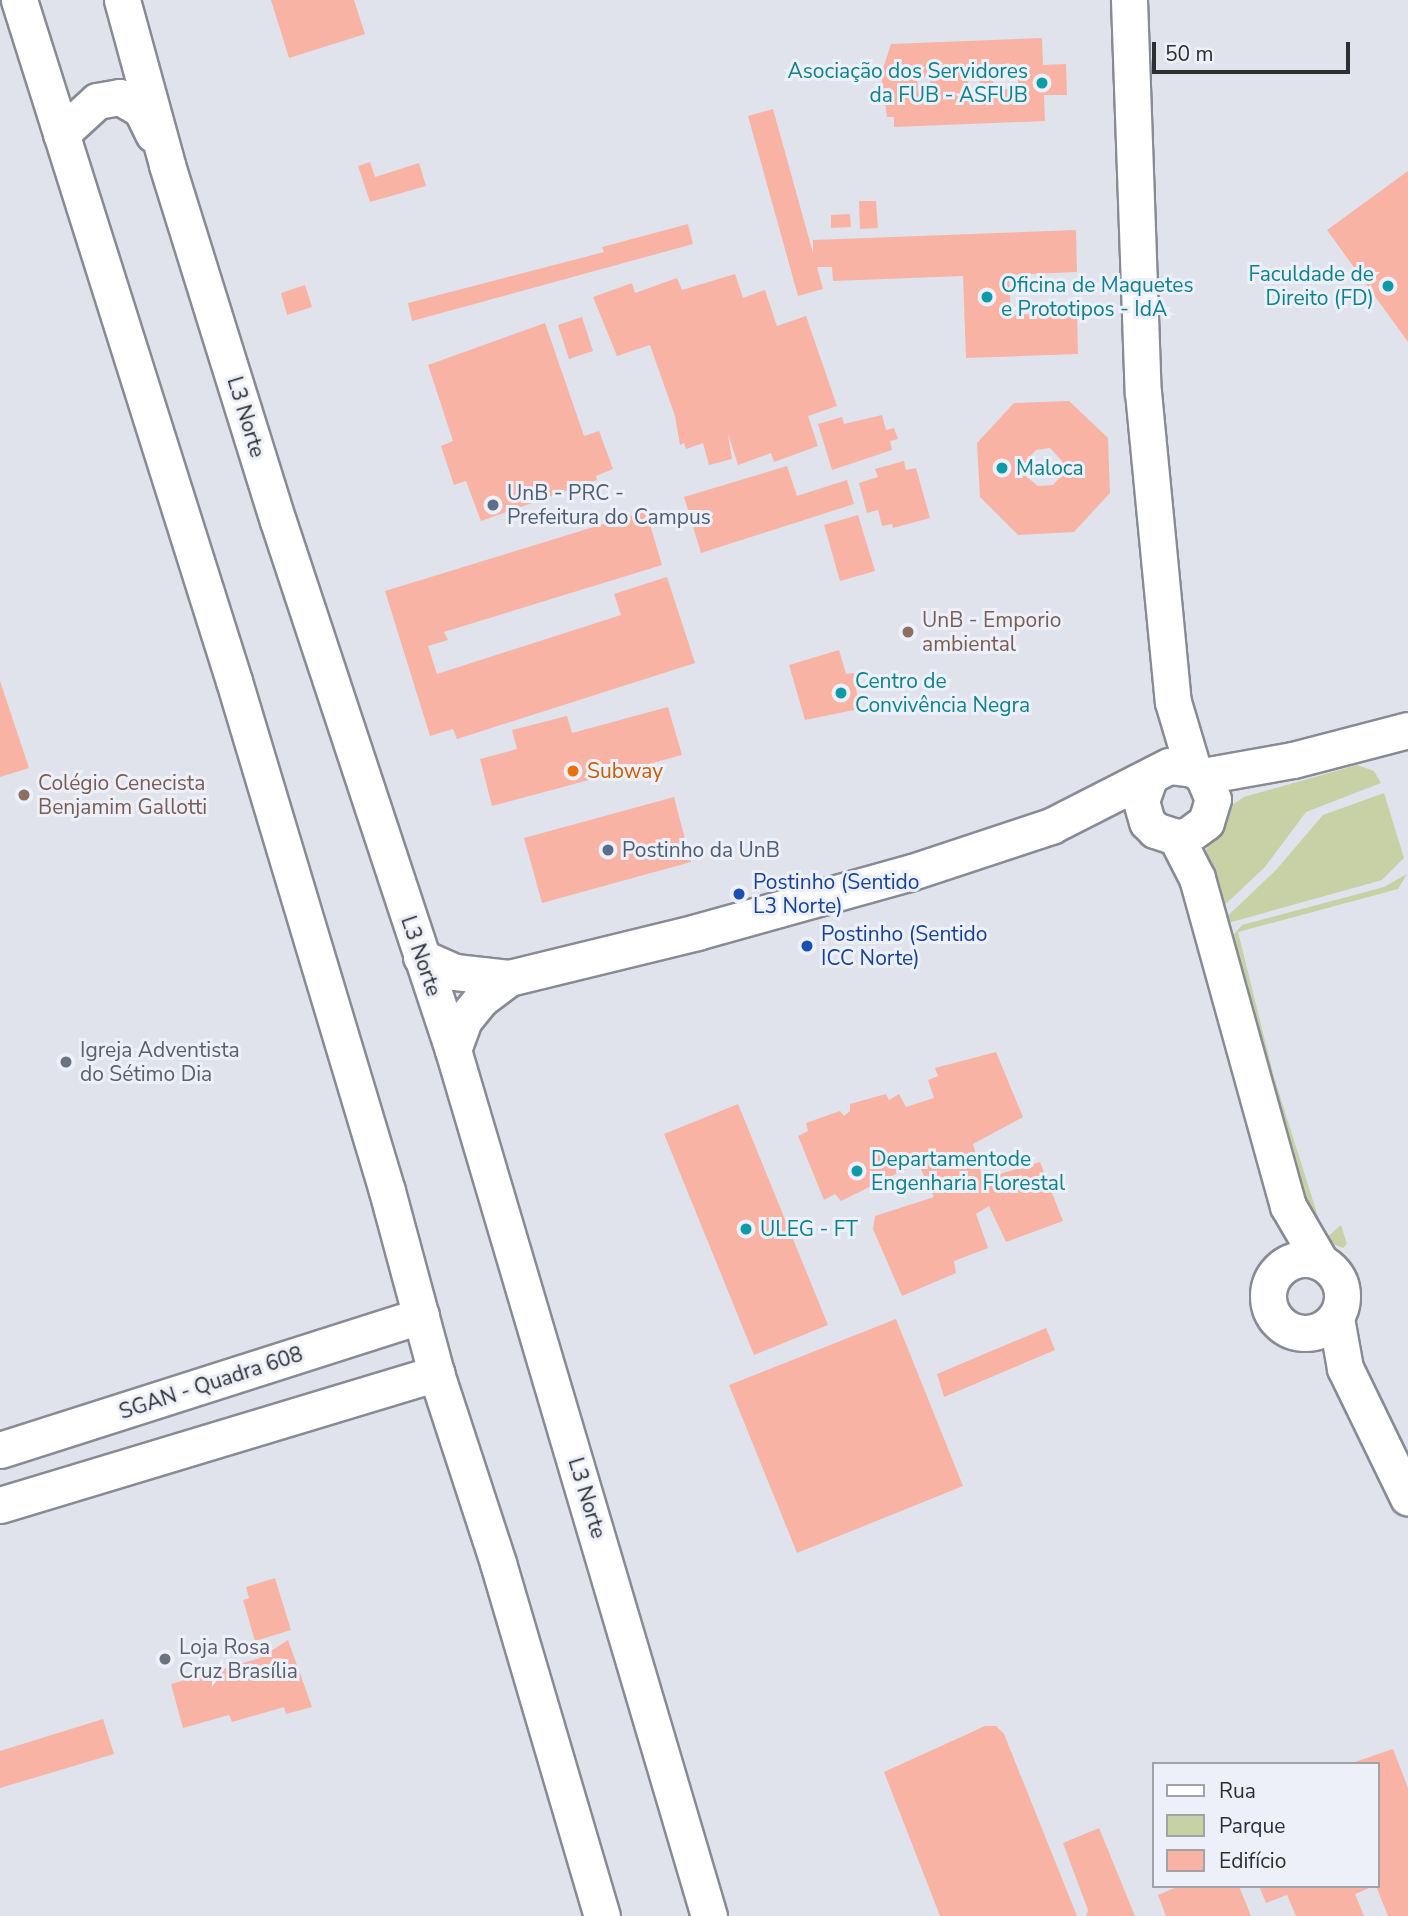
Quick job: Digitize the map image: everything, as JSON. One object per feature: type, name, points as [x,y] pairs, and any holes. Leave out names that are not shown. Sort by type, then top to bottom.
[{"type":"main road","points":[[19,0],[234,681],[436,1373],[498,1563],[602,1916]]},
{"type":"main road","name":"L3 Norte","points":[[122,0],[167,166],[453,1050],[709,1916]]},
{"type":"main road","points":[[1129,0],[1143,392],[1173,702],[1198,801],[1197,878],[1303,1262],[1342,1285],[1342,1303],[1336,1318],[1322,1330],[1300,1333]]},
{"type":"main road","points":[[61,134],[97,101],[120,97],[141,109],[167,166]]},
{"type":"main road","points":[[1173,702],[1150,788],[1155,830],[1198,801],[1293,760],[1408,730]]},
{"type":"main road","points":[[421,957],[455,972],[509,978],[884,880],[1051,825],[1150,788],[1168,766],[1198,801]]},
{"type":"main road","points":[[453,1050],[464,1020],[481,999],[509,978]]},
{"type":"main road","points":[[1303,1262],[1271,1281],[1269,1305],[1280,1324],[1300,1333],[1345,1368]]},
{"type":"main road","name":"SGAN - Quadra 608","points":[[0,1450],[421,1316]]},
{"type":"main road","points":[[1336,1318],[1345,1368],[1408,1498]]},
{"type":"main road","points":[[0,1506],[436,1373]]},
{"type":"green space","points":[[1357,765],[1374,771],[1381,783],[1306,812],[1265,867],[1215,914],[1206,851],[1225,810],[1244,797]]},
{"type":"green space","points":[[1384,793],[1404,858],[1382,880],[1217,926],[1276,870],[1323,815]]},
{"type":"green space","points":[[1407,874],[1398,889],[1238,932],[1274,1077],[1325,1239],[1341,1225],[1347,1244],[1343,1248],[1312,1235],[1230,939],[1242,925],[1384,887]]},
{"type":"building","points":[[271,0],[354,0],[365,34],[289,58]]},
{"type":"building","name":"Asociação dos Servidores da FUB - ASFUB","points":[[1042,38],[1043,65],[1066,64],[1067,95],[1044,95],[1045,121],[894,127],[894,117],[887,117],[881,75],[891,44]],"holes":[[[1018,73],[1018,88],[993,90],[993,74]],[[968,75],[979,75],[980,90],[968,90]],[[917,77],[930,77],[930,91],[918,92]]]},
{"type":"building","name":"Oficina de Maquetes e Prototipos - IdA","points":[[773,109],[813,253],[813,240],[1076,230],[1077,272],[1009,275],[1011,315],[1077,312],[1078,354],[966,358],[963,276],[833,281],[832,267],[817,267],[823,289],[798,296],[748,116]]},
{"type":"building","points":[[370,162],[375,177],[419,163],[426,186],[370,202],[358,166]]},
{"type":"building","name":"Faculdade de Direito (FD)","points":[[1408,171],[1408,342],[1327,230]]},
{"type":"building","points":[[859,201],[876,201],[878,228],[860,229]]},
{"type":"building","points":[[850,214],[851,227],[831,228],[831,215]]},
{"type":"building","points":[[688,224],[693,244],[412,321],[408,303],[604,252],[602,247]]},
{"type":"building","points":[[735,274],[743,298],[765,290],[777,326],[806,316],[837,406],[808,416],[818,446],[774,462],[771,453],[738,465],[728,434],[732,459],[709,465],[703,443],[686,449],[684,443],[680,445],[675,416],[650,345],[617,356],[593,297],[632,283],[635,293],[677,278],[682,290]]},
{"type":"building","points":[[305,285],[312,307],[287,315],[281,293]]},
{"type":"building","points":[[582,317],[593,351],[569,359],[558,325]]},
{"type":"building","points":[[545,323],[584,436],[599,431],[613,469],[596,476],[597,480],[481,521],[466,481],[454,485],[441,446],[453,441],[428,365]]},
{"type":"building","name":"Maloca","points":[[1069,401],[1108,438],[1110,493],[1074,532],[1018,535],[980,497],[977,443],[1014,403]],"holes":[[[1050,448],[1062,461],[1062,475],[1053,485],[1038,486],[1026,476],[1026,461],[1036,450]]]},
{"type":"building","points":[[882,415],[886,430],[894,428],[898,439],[890,441],[892,450],[832,470],[818,424],[842,417],[844,424]]},
{"type":"building","points":[[904,461],[906,470],[916,468],[930,518],[893,528],[892,524],[882,526],[878,510],[867,513],[859,483],[878,477],[875,469]]},
{"type":"building","points":[[787,466],[797,496],[847,480],[854,504],[701,553],[684,497]]},
{"type":"building","points":[[646,511],[662,565],[444,632],[448,640],[428,646],[437,674],[621,615],[614,594],[667,577],[695,663],[457,739],[453,729],[430,736],[385,591]]},
{"type":"building","points":[[858,515],[875,571],[840,581],[824,525]]},
{"type":"building","points":[[839,650],[846,674],[854,673],[859,709],[805,720],[789,665]]},
{"type":"building","points":[[0,681],[29,768],[0,777]]},
{"type":"building","points":[[668,707],[682,755],[492,806],[480,759],[517,749],[512,730],[567,716],[572,733]]},
{"type":"building","name":"Postinho da UnB","points":[[674,797],[691,862],[542,903],[524,838]]},
{"type":"building","name":"Departamentode Engenharia Florestal","points":[[996,1052],[1023,1117],[973,1144],[983,1179],[1040,1162],[1063,1221],[1006,1242],[989,1206],[976,1214],[988,1248],[954,1261],[956,1273],[902,1296],[873,1229],[875,1216],[934,1197],[918,1163],[841,1201],[835,1194],[824,1200],[798,1136],[808,1131],[806,1123],[840,1111],[844,1116],[850,1111],[850,1104],[886,1094],[889,1100],[899,1094],[906,1107],[934,1098],[928,1080],[938,1076],[935,1068]]},
{"type":"building","name":"ULEG - FT","points":[[738,1104],[828,1325],[754,1355],[664,1134]]},
{"type":"building","points":[[896,1319],[963,1486],[797,1553],[729,1385]]},
{"type":"building","points":[[1046,1328],[1055,1350],[944,1397],[937,1374]]},
{"type":"building","points":[[275,1578],[291,1630],[255,1641],[243,1600],[249,1598],[246,1587]]},
{"type":"building","points":[[288,1640],[312,1707],[286,1714],[284,1707],[232,1722],[229,1715],[183,1728],[171,1684],[260,1658]]},
{"type":"building","points":[[103,1719],[114,1754],[0,1788],[0,1751]]},
{"type":"building","points":[[985,1726],[996,1726],[1004,1734],[1077,1916],[940,1916],[884,1772]]},
{"type":"building","points":[[1393,1749],[1408,1788],[1408,1916],[1388,1916],[1377,1888],[1380,1888],[1380,1762],[1355,1762]]},
{"type":"building","points":[[1099,1828],[1135,1916],[1086,1916],[1088,1910],[1063,1843]]},
{"type":"building","points":[[1174,1888],[1240,1888],[1251,1916],[1166,1916],[1158,1895]]},
{"type":"building","points":[[1260,1888],[1369,1888],[1355,1894],[1364,1916],[1296,1916],[1287,1895],[1266,1903]]},
{"type":"place","name":"Asociação dos Servidores da FUB - ASFUB","points":[[1042,83]]},
{"type":"place","name":"Faculdade de Direito (FD)","points":[[1388,286]]},
{"type":"place","name":"Oficina de Maquetes e Prototipos - IdA","points":[[987,297]]},
{"type":"place","name":"Maloca","points":[[1002,468]]},
{"type":"place","name":"UnB - PRC - Prefeitura do Campus","points":[[493,505]]},
{"type":"place","name":"UnB - Emporio ambiental","points":[[908,632]]},
{"type":"place","name":"Centro de Convivência Negra","points":[[841,693]]},
{"type":"place","name":"Subway","points":[[573,771]]},
{"type":"place","name":"Colégio Cenecista Benjamim Gallotti","points":[[24,795]]},
{"type":"place","name":"Postinho da UnB","points":[[608,850]]},
{"type":"place","name":"Postinho (Sentido L3 Norte)","points":[[739,894]]},
{"type":"place","name":"Postinho (Sentido ICC Norte)","points":[[807,946]]},
{"type":"place","name":"Igreja Adventista do Sétimo Dia","points":[[66,1062]]},
{"type":"place","name":"Departamentode Engenharia Florestal","points":[[857,1171]]},
{"type":"place","name":"ULEG - FT","points":[[746,1229]]},
{"type":"place","name":"Loja Rosa Cruz Brasília","points":[[165,1659]]}]
